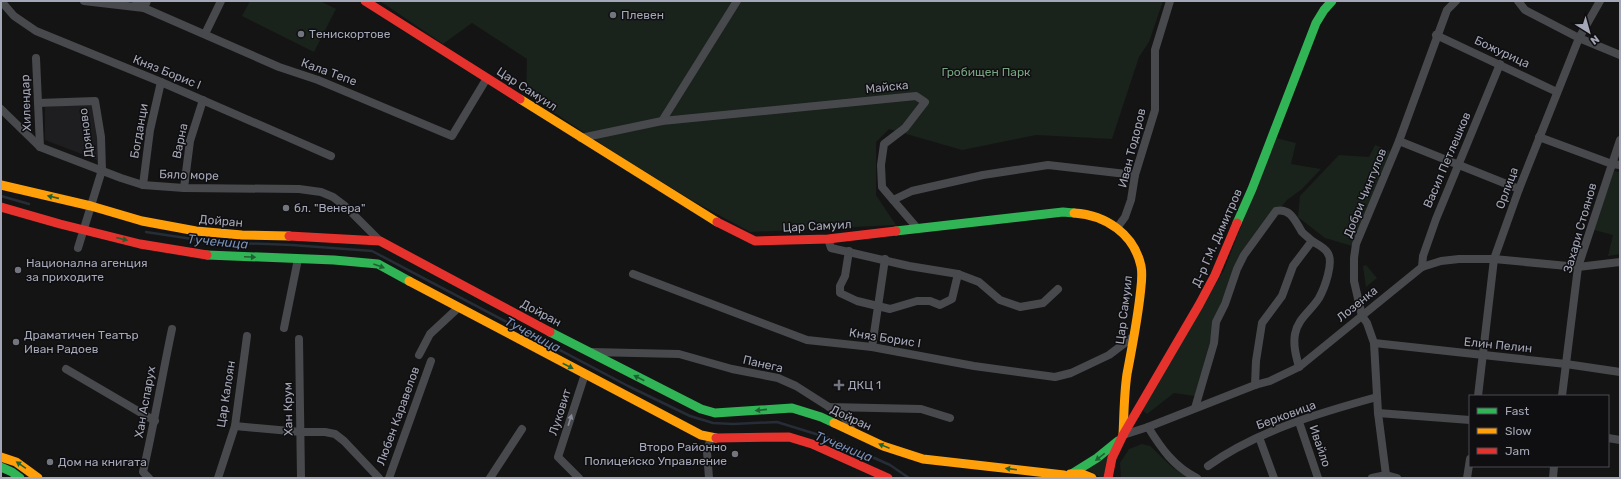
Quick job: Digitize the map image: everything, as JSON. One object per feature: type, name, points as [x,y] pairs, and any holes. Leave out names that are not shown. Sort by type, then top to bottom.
[{"type":"main road","name":"Цар Самуил","points":[[365,1],[581,138],[714,220],[755,241],[828,239],[1063,212],[1096,216],[1117,228],[1134,248],[1140,266],[1142,283],[1124,390],[1123,435]]},
{"type":"main road","name":"Д-р Г.М. Димитров","points":[[1108,478],[1112,458],[1123,435],[1215,275],[1252,189],[1316,23],[1332,1]]},
{"type":"main road","name":"Дойран","points":[[1,185],[91,206],[142,221],[196,231],[242,235],[306,236],[380,241],[588,352],[701,409],[715,413],[792,408],[821,417],[883,446],[923,459],[1064,475],[1082,474],[1092,478]]},
{"type":"main road","points":[[1,207],[140,244],[212,256],[334,260],[378,264],[458,308],[701,434],[711,437],[789,436],[888,478]]},
{"type":"main road","points":[[1064,475],[1092,462],[1109,450],[1123,435]]},
{"type":"main road","points":[[1,457],[8,458],[16,462],[38,478]]},
{"type":"main road","points":[[1,467],[20,478]]},
{"type":"street","name":"Княз Борис I","points":[[1,1],[14,16],[36,31],[161,82],[331,156]]},
{"type":"street","points":[[84,1],[146,4]]},
{"type":"street","name":"Кала Тепе","points":[[136,1],[146,4],[205,34],[279,67],[318,80],[452,136],[487,78]]},
{"type":"street","points":[[205,34],[221,1]]},
{"type":"street","points":[[662,121],[737,1]]},
{"type":"street","name":"Иван Тодоров","points":[[1117,228],[1125,217],[1131,200],[1135,175],[1155,110],[1155,50],[1170,1]]},
{"type":"street","name":"Добри Чинтулов","points":[[1386,475],[1378,413],[1374,343],[1367,323],[1362,316],[1354,281],[1356,244],[1399,141],[1436,36],[1447,10],[1456,1]]},
{"type":"street","points":[[1518,1],[1525,10],[1579,38],[1620,55]]},
{"type":"street","name":"Орлица","points":[[1478,395],[1494,259],[1539,137],[1579,38],[1600,1]]},
{"type":"street","name":"Божурица","points":[[1436,36],[1500,64],[1557,92]]},
{"type":"street","name":"Хилендар","points":[[36,58],[40,147]]},
{"type":"street","name":"Васил Петлешков","points":[[1422,267],[1423,256],[1436,219],[1500,64]]},
{"type":"street","name":"Богданци","points":[[143,185],[150,130],[161,82]]},
{"type":"street","name":"Майска","points":[[581,138],[662,121],[916,96],[925,102],[905,128],[884,144],[881,165],[882,187],[893,200]]},
{"type":"street","name":"Варна","points":[[184,188],[190,142],[203,100]]},
{"type":"street","name":"Дряново","points":[[38,103],[94,101],[101,137],[102,170]]},
{"type":"street","name":"Бяло море","points":[[1,109],[40,147],[143,185],[184,188],[299,189],[321,192],[333,197],[346,206],[380,241]]},
{"type":"street","points":[[1539,137],[1616,165]]},
{"type":"street","name":"Захари Стоянов","points":[[1562,395],[1578,266],[1616,165],[1620,140]]},
{"type":"street","points":[[1399,141],[1458,166],[1519,189]]},
{"type":"street","points":[[918,229],[893,200],[919,190],[983,175],[1048,165],[1135,175]]},
{"type":"street","points":[[78,248],[102,170]]},
{"type":"street","points":[[1195,408],[1214,343],[1216,322],[1225,304],[1237,269],[1244,255],[1256,241],[1276,211],[1282,210],[1291,213],[1303,234],[1328,252],[1331,262],[1319,298],[1302,318],[1295,333],[1294,347],[1299,367]]},
{"type":"street","points":[[828,239],[831,248],[885,259],[909,266],[958,274],[979,282],[1000,300],[1020,307],[1043,303],[1058,289]]},
{"type":"street","points":[[1255,385],[1256,361],[1262,323],[1282,296],[1293,266],[1312,241]]},
{"type":"street","points":[[849,251],[845,276],[840,286],[840,293],[857,301],[879,305],[890,309],[917,301],[930,301],[940,304],[952,299],[958,274]]},
{"type":"street","points":[[284,328],[298,259]]},
{"type":"street","points":[[872,347],[885,259]]},
{"type":"street","name":"Лозенка","points":[[1123,435],[1148,427],[1255,385],[1270,381],[1299,367],[1422,267],[1441,261],[1459,259],[1494,259],[1578,266],[1620,262]]},
{"type":"street","name":"Княз Борис I","points":[[633,274],[807,340],[872,347],[974,366],[1055,377],[1071,373],[1109,355],[1134,336]]},
{"type":"street","points":[[419,355],[430,334],[458,308]]},
{"type":"street","name":"Хан Аспарух","points":[[149,478],[144,472],[155,421],[161,378],[172,329]]},
{"type":"street","name":"Цар Калоян","points":[[218,478],[235,426],[247,336]]},
{"type":"street","name":"Хан Крум","points":[[299,339],[301,478]]},
{"type":"street","name":"Елин Пелин","points":[[1374,343],[1424,347],[1482,356],[1566,364],[1620,372]]},
{"type":"street","name":"Панега","points":[[588,352],[679,354],[732,369],[778,378],[796,386],[829,406],[921,409],[950,418]]},
{"type":"street","name":"Любен Каравелов","points":[[389,478],[431,362]]},
{"type":"street","points":[[66,369],[155,421]]},
{"type":"street","name":"Луковит","points":[[579,478],[558,457],[585,374]]},
{"type":"street","name":"Берковица","points":[[1208,466],[1223,455],[1259,437],[1299,422],[1377,397]]},
{"type":"street","points":[[829,406],[845,418],[853,433]]},
{"type":"street","points":[[1378,413],[1469,420]]},
{"type":"street","name":"Ивайло","points":[[1299,422],[1318,478]]},
{"type":"street","points":[[235,426],[335,434],[344,441],[379,478]]},
{"type":"street","points":[[1148,427],[1158,443],[1176,465],[1197,478]]},
{"type":"street","points":[[490,478],[522,429]]},
{"type":"street","points":[[709,478],[707,452],[711,437]]},
{"type":"street","points":[[1259,437],[1274,478]]},
{"type":"street","points":[[1609,438],[1620,440]]},
{"type":"street","points":[[1467,478],[1469,465]]},
{"type":"street","points":[[1552,478],[1554,467]]},
{"type":"street","points":[[1372,478],[1386,475],[1398,478]]},
{"type":"shaded area","points":[[92,104],[98,133],[97,160],[45,140],[45,107]]},
{"type":"green space","name":"Тенискортове","points":[[250,1],[320,1],[336,9],[314,52],[242,16]]},
{"type":"green space","name":"Гробищен Парк","points":[[380,1],[1163,1],[1149,42],[1139,57],[1112,139],[1036,135],[962,150],[889,129],[876,142],[876,195],[896,225],[750,232],[693,201],[621,157],[526,94],[527,59],[472,23],[443,44]]},
{"type":"green space","points":[[1276,138],[1296,143],[1291,164],[1321,169],[1302,189],[1287,200],[1249,245],[1221,303],[1195,396],[1174,393],[1147,414],[1141,409],[1224,270]]},
{"type":"green space","points":[[1375,145],[1390,151],[1389,157],[1352,246],[1325,238],[1298,217],[1300,196],[1339,155],[1369,157]]},
{"type":"green space","points":[[1614,171],[1620,172],[1620,254],[1608,256],[1613,235],[1594,230]]},
{"type":"green space","points":[[1366,265],[1377,278],[1366,287],[1363,266]]},
{"type":"green space","points":[[1142,444],[1150,446],[1172,467],[1189,478],[1121,478],[1120,463],[1129,449]]},
{"type":"green space","points":[[1111,451],[1105,478],[1101,478],[1085,468]]},
{"type":"waterway","name":"Тученица","points":[[1,196],[29,204]]},
{"type":"waterway","name":"Тученица","points":[[146,232],[212,242],[292,245],[372,251],[628,386],[690,416],[713,423],[733,424],[777,422],[832,439],[890,465],[909,478]]},
{"type":"traffic: fast","points":[[1237,223],[1252,189],[1316,23],[1332,1]]},
{"type":"traffic: fast","points":[[896,231],[1063,212],[1074,213]]},
{"type":"traffic: fast","points":[[207,255],[334,260],[378,264],[409,281]]},
{"type":"traffic: fast","points":[[550,332],[701,409],[715,413],[792,408],[821,417],[834,423]]},
{"type":"traffic: fast","points":[[1073,473],[1097,458],[1118,441]]},
{"type":"traffic: fast","points":[[1,467],[20,478]]},
{"type":"traffic: slow","points":[[520,99],[717,222]]},
{"type":"traffic: slow","points":[[1,185],[91,206],[142,221],[196,231],[242,235],[289,236]]},
{"type":"traffic: slow","points":[[1074,213],[1097,218],[1117,228],[1132,244],[1141,266],[1142,281],[1139,306],[1126,382],[1123,435]]},
{"type":"traffic: slow","points":[[409,281],[701,435],[716,438]]},
{"type":"traffic: slow","points":[[834,423],[883,446],[923,459],[1064,475]]},
{"type":"traffic: slow","points":[[1,457],[16,462],[38,478]]},
{"type":"traffic: slow","points":[[1070,474],[1082,474],[1092,478]]},
{"type":"traffic: jam","points":[[365,1],[520,99]]},
{"type":"traffic: jam","points":[[1,207],[60,224],[140,244],[207,255]]},
{"type":"traffic: jam","points":[[717,222],[755,241],[828,239],[896,231]]},
{"type":"traffic: jam","points":[[1108,478],[1112,458],[1123,435],[1199,305],[1215,275],[1237,223]]},
{"type":"traffic: jam","points":[[289,236],[380,241],[550,332]]},
{"type":"traffic: jam","points":[[716,438],[789,437],[812,444],[888,478]]},
{"type":"place","name":"Плевен","points":[[613,15]]},
{"type":"place","name":"Тенискортове","points":[[301,34]]},
{"type":"place","name":"бл. \"Венера\"","points":[[286,208]]},
{"type":"place","name":"Национална агенция за приходите","points":[[18,270]]},
{"type":"place","name":"Драматичен Театър Иван Радоев","points":[[16,342]]},
{"type":"place","name":"ДКЦ 1","points":[[839,385]]},
{"type":"place","name":"Второ Районно Полицейско Управление","points":[[735,454]]},
{"type":"place","name":"Дом на книгата","points":[[50,462]]}]
